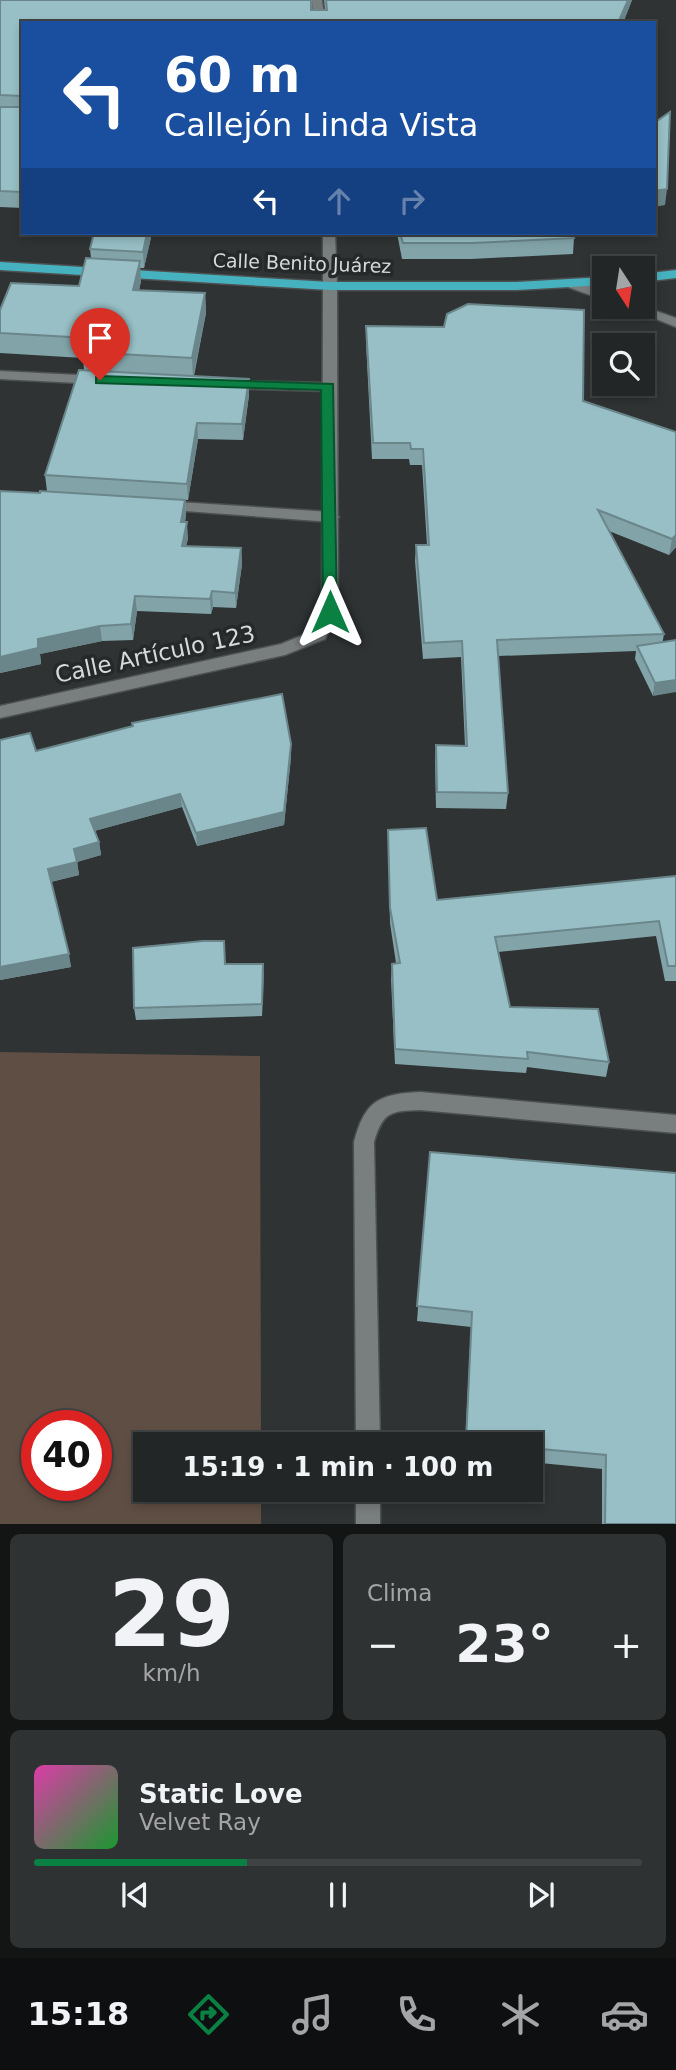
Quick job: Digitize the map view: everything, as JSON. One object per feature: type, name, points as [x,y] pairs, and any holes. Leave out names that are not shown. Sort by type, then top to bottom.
[{"type":"main road","name":"Calle Benito Juárez","points":[[0,266],[330,286],[592,282]]},
{"type":"main road","points":[[655,276],[676,274]]},
{"type":"street","points":[[317,0],[319,21]]},
{"type":"street","points":[[152,505],[331,517],[329,235]]},
{"type":"street","points":[[570,283],[592,291]]},
{"type":"street","points":[[655,315],[676,323]]},
{"type":"street","points":[[0,375],[107,380]]},
{"type":"street","points":[[214,385],[328,387]]},
{"type":"street","name":"Calle Artículo 123","points":[[0,712],[285,649],[319,635],[330,612],[331,517]]},
{"type":"street","points":[[368,1432],[364,1142],[369,1120],[379,1108],[398,1101],[420,1101],[676,1124]]},
{"type":"street","points":[[368,1502],[368,1524]]},
{"type":"shaded area","points":[[0,1052],[260,1056],[261,1432],[133,1432],[133,1502],[261,1502],[261,1524],[0,1524]]},
{"type":"building","points":[[0,0],[311,0],[311,10],[327,10],[326,0],[628,0],[619,21],[21,21],[21,96],[0,95]]},
{"type":"building","points":[[0,107],[21,107],[21,192],[0,191]]},
{"type":"building","points":[[670,112],[667,189],[656,191],[656,122]]},
{"type":"building","points":[[94,235],[147,235],[143,252],[90,249]]},
{"type":"building","points":[[401,235],[573,235],[574,238],[472,243],[403,243]]},
{"type":"building","points":[[86,258],[140,261],[133,290],[205,293],[192,358],[82,352],[87,338],[0,333],[0,310],[11,283],[79,286]]},
{"type":"building","points":[[468,304],[584,310],[583,401],[676,432],[676,535],[672,539],[598,510],[664,634],[497,640],[508,793],[437,792],[436,745],[467,746],[462,641],[424,643],[416,545],[429,545],[423,449],[411,449],[410,443],[373,443],[366,326],[444,327],[447,314]]},
{"type":"building","points":[[79,370],[249,379],[242,424],[197,423],[187,484],[45,475]]},
{"type":"building","points":[[0,491],[185,500],[181,522],[187,522],[182,546],[241,548],[235,593],[212,591],[210,599],[135,596],[131,624],[100,626],[38,639],[38,648],[0,657]]},
{"type":"building","points":[[676,640],[676,680],[655,683],[637,646]]},
{"type":"building","points":[[282,694],[291,744],[284,812],[196,833],[180,794],[90,819],[99,842],[74,849],[77,862],[48,869],[69,954],[0,967],[0,740],[30,733],[36,751],[133,726],[132,723]]},
{"type":"building","points":[[426,828],[437,900],[676,876],[676,966],[668,966],[659,921],[495,937],[510,1007],[598,1009],[609,1062],[527,1052],[528,1059],[395,1049],[392,964],[400,963],[390,908],[388,830]]},
{"type":"building","points":[[224,941],[225,964],[263,964],[262,1004],[134,1008],[133,948]]},
{"type":"building","points":[[430,1152],[676,1173],[676,1524],[605,1524],[606,1455],[543,1449],[543,1432],[466,1432],[472,1312],[417,1306]]},
{"type":"route","points":[[100,380],[328,387],[330,612]]}]
